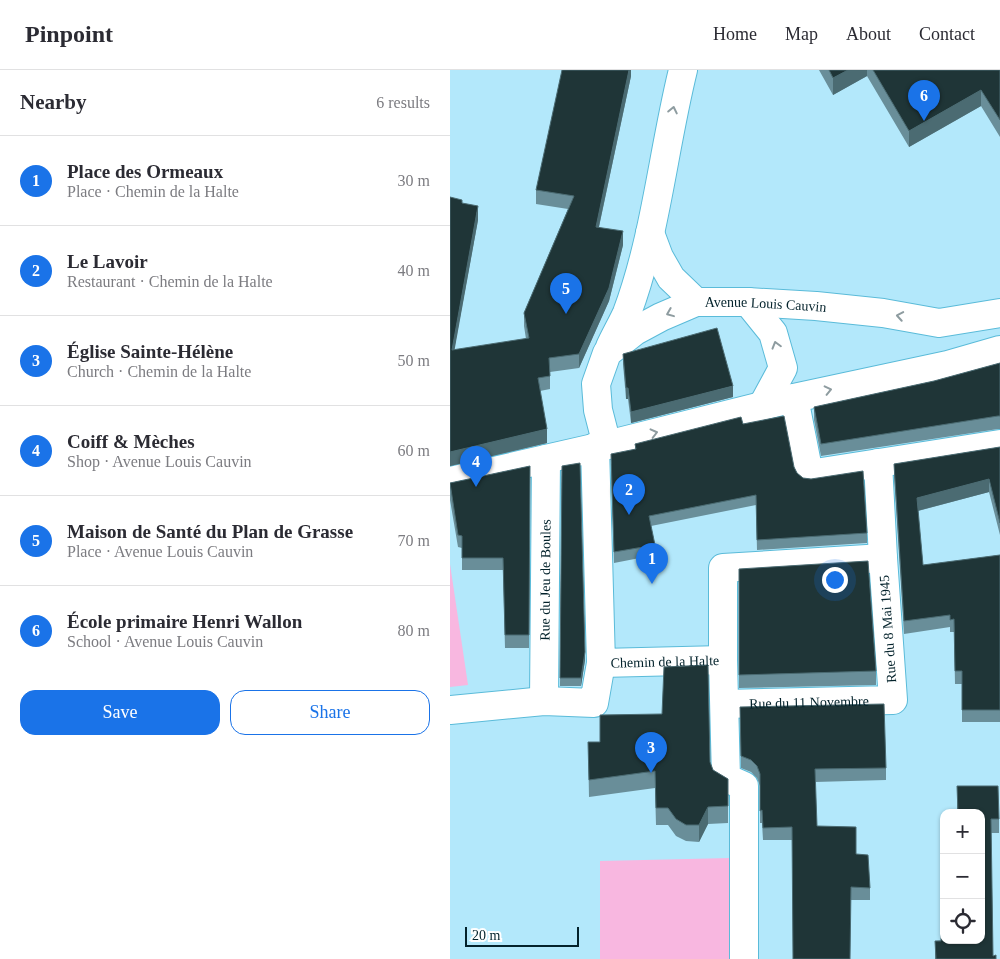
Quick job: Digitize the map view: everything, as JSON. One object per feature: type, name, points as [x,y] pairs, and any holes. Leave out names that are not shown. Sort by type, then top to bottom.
[{"type":"street","points":[[601,446],[596,384],[607,353],[626,314],[650,233],[683,70]]},
{"type":"street","points":[[650,233],[659,257],[671,278],[696,302]]},
{"type":"street","name":"Avenue Louis Cauvin","points":[[607,353],[635,331],[696,302],[748,302],[816,306],[874,312],[938,323],[1000,313]]},
{"type":"street","points":[[748,302],[773,334],[783,368],[763,405]]},
{"type":"street","points":[[938,323],[948,365]]},
{"type":"street","points":[[450,481],[601,446],[763,405],[948,365],[1000,350]]},
{"type":"street","points":[[794,398],[809,474],[1000,444]]},
{"type":"street","name":"Chemin de la Halte","points":[[601,446],[601,663],[723,660],[726,778],[744,786],[744,959]]},
{"type":"street","name":"Rue du Jeu de Boules","points":[[544,701],[546,459]]},
{"type":"street","name":"Rue du 8 Mai 1945","points":[[878,463],[893,700]]},
{"type":"street","points":[[723,660],[723,568],[883,558]]},
{"type":"street","points":[[450,710],[544,701],[594,703],[601,663]]},
{"type":"street","name":"Rue du 11 Novembre","points":[[725,704],[893,700]]},
{"type":"shaded area","points":[[450,564],[468,685],[450,687]]},
{"type":"shaded area","points":[[731,858],[731,959],[600,959],[600,861]]},
{"type":"building","points":[[562,70],[629,70],[596,227],[623,231],[609,288],[579,354],[549,358],[550,376],[538,378],[547,429],[450,452],[450,197],[462,200],[462,203],[478,206],[452,350],[529,338],[524,313],[574,196],[536,190]]},
{"type":"building","points":[[829,70],[848,70],[833,78]]},
{"type":"building","points":[[873,70],[1000,70],[1000,120],[981,90],[909,131]]},
{"type":"building","points":[[717,328],[733,386],[631,412],[628,388],[626,388],[623,354]]},
{"type":"building","points":[[1000,363],[1000,416],[821,444],[814,407],[934,381]]},
{"type":"building","points":[[784,416],[794,467],[803,478],[811,479],[863,471],[867,533],[757,540],[756,495],[649,516],[655,545],[614,552],[611,454],[636,449],[635,444],[741,417],[743,424]]},
{"type":"building","points":[[1000,447],[1000,523],[989,479],[917,498],[923,565],[1000,555],[1000,710],[962,710],[962,671],[955,671],[954,619],[950,620],[950,615],[904,621],[894,464]]},
{"type":"building","points":[[580,463],[585,652],[581,678],[560,678],[562,466]]},
{"type":"building","points":[[530,466],[529,635],[505,635],[503,558],[462,558],[462,536],[458,535],[450,483]]},
{"type":"building","points":[[868,561],[876,671],[739,675],[739,569]]},
{"type":"building","points":[[708,665],[710,762],[713,770],[728,779],[728,806],[708,807],[699,825],[686,825],[676,819],[668,808],[656,808],[655,771],[589,780],[588,742],[600,742],[600,715],[662,714],[664,667]]},
{"type":"building","points":[[884,704],[886,768],[815,769],[817,826],[856,827],[856,854],[868,855],[870,888],[851,887],[850,959],[793,959],[792,827],[763,828],[762,810],[760,811],[760,774],[757,766],[751,760],[741,756],[740,707]]},
{"type":"building","points":[[957,786],[998,786],[999,819],[991,819],[993,956],[996,955],[996,959],[936,959],[935,941],[940,941],[940,944],[985,944],[985,809],[958,809]]},
{"type":"place","name":"École primaire Henri Wallon","points":[[924,121]]},
{"type":"place","name":"Maison de Santé du Plan de Grasse","points":[[566,314]]},
{"type":"place","name":"Coiff & Mèches","points":[[476,487]]},
{"type":"place","name":"Le Lavoir","points":[[629,515]]},
{"type":"place","name":"Place des Ormeaux","points":[[652,584]]},
{"type":"place","name":"Église Sainte-Hélène","points":[[651,773]]}]
